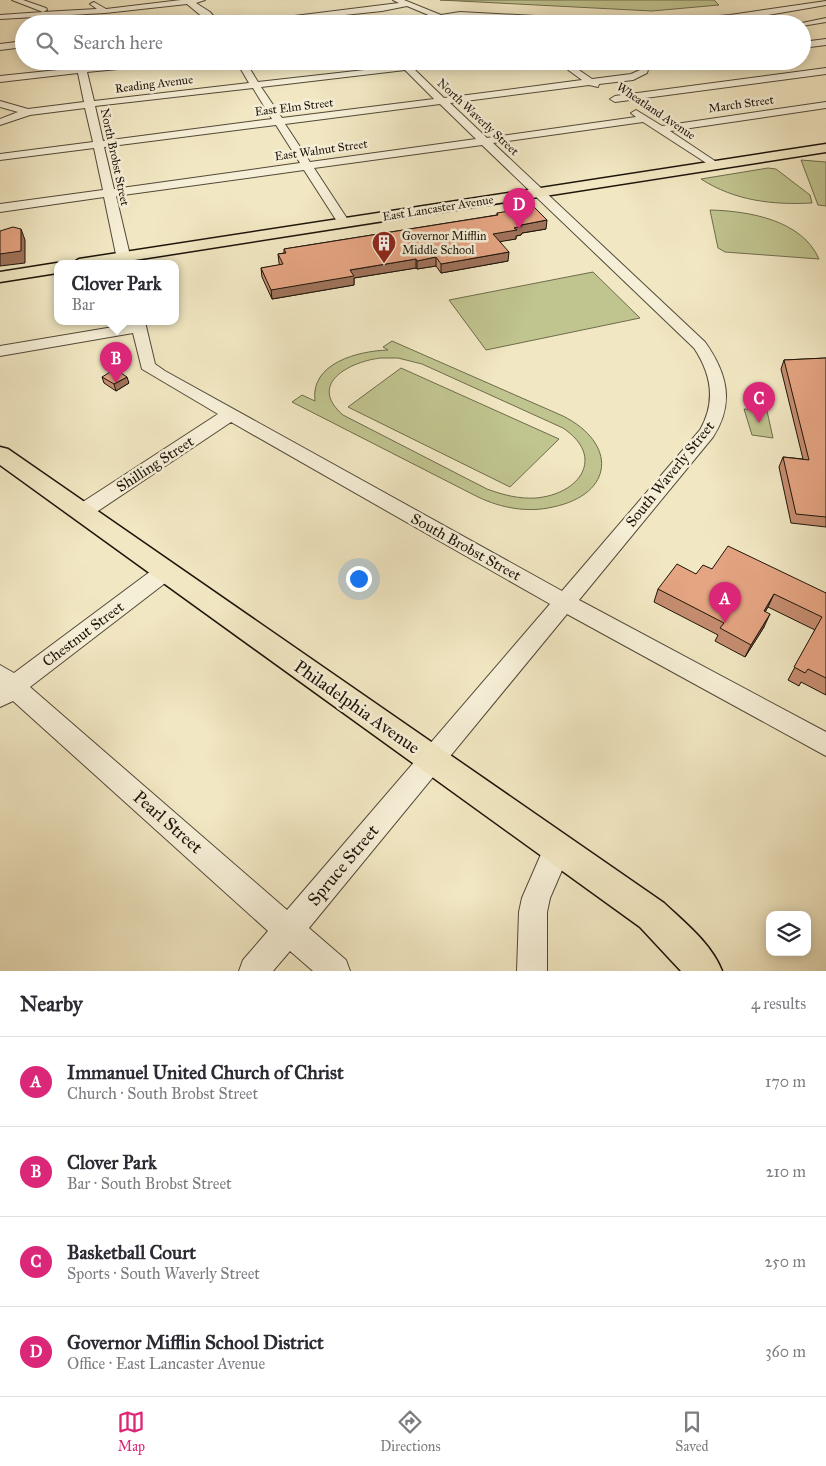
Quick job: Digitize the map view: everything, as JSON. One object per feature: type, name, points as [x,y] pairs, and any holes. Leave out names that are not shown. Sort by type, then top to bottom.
[{"type":"main road","name":"East Lancaster Avenue","points":[[130,260],[344,223],[826,148]]},
{"type":"main road","points":[[0,277],[54,268]]},
{"type":"main road","name":"Philadelphia Avenue","points":[[0,454],[652,915],[687,950],[704,971]]},
{"type":"street","points":[[16,0],[58,15]]},
{"type":"street","points":[[25,15],[111,13],[201,0]]},
{"type":"street","points":[[397,0],[436,15]]},
{"type":"street","points":[[782,0],[826,13]]},
{"type":"street","points":[[188,1],[207,15]]},
{"type":"street","points":[[736,15],[826,2]]},
{"type":"street","points":[[10,16],[49,3]]},
{"type":"street","points":[[335,3],[351,15],[408,4]]},
{"type":"street","points":[[94,4],[111,13]]},
{"type":"street","points":[[454,15],[473,15]]},
{"type":"street","points":[[0,17],[15,16]]},
{"type":"street","points":[[811,22],[826,20]]},
{"type":"street","points":[[811,37],[826,38]]},
{"type":"street","points":[[811,44],[826,42]]},
{"type":"street","points":[[0,46],[15,45]]},
{"type":"street","points":[[0,79],[56,70]]},
{"type":"street","name":"North Brobst Street","points":[[82,70],[124,260]]},
{"type":"street","points":[[246,70],[281,122],[344,223]]},
{"type":"street","name":"Reading Avenue","points":[[28,112],[255,85],[361,70]]},
{"type":"street","name":"North Waverly Street","points":[[410,70],[540,192]]},
{"type":"street","name":"Wheatland Avenue","points":[[573,70],[714,165]]},
{"type":"street","name":"East Elm Street","points":[[0,157],[633,77],[644,70]]},
{"type":"street","points":[[799,70],[826,83]]},
{"type":"street","points":[[615,99],[826,71]]},
{"type":"street","points":[[0,104],[28,112]]},
{"type":"street","name":"March Street","points":[[660,129],[826,105]]},
{"type":"street","points":[[0,122],[28,112]]},
{"type":"street","name":"East Walnut Street","points":[[0,208],[646,119]]},
{"type":"street","name":"South Waverly Street","points":[[431,760],[707,433],[719,408],[720,387],[712,364],[700,345],[540,192]]},
{"type":"street","points":[[0,351],[133,325]]},
{"type":"street","name":"South Brobst Street","points":[[138,325],[148,366],[229,415],[826,745]]},
{"type":"street","name":"Shilling Street","points":[[82,512],[229,415]]},
{"type":"street","name":"Chestnut Street","points":[[4,686],[166,571]]},
{"type":"street","name":"Pearl Street","points":[[4,686],[335,971]]},
{"type":"street","name":"Spruce Street","points":[[254,971],[431,760]]},
{"type":"street","points":[[532,971],[532,912],[558,847]]},
{"type":"green space","points":[[440,0],[714,0],[719,5],[652,11]]},
{"type":"green space","points":[[801,160],[826,162],[826,206],[818,205]]},
{"type":"green space","points":[[768,168],[776,169],[810,195],[812,203],[769,202],[741,197],[701,179]]},
{"type":"green space","points":[[710,210],[741,213],[773,220],[800,235],[811,246],[819,259],[725,252],[718,248]]},
{"type":"green space","points":[[593,272],[640,318],[486,350],[449,300]]},
{"type":"green space","points":[[392,341],[563,416],[581,427],[593,440],[600,453],[602,467],[598,480],[588,491],[573,500],[553,507],[534,510],[505,507],[478,497],[292,402],[302,395],[315,401],[315,388],[320,377],[328,368],[338,362],[363,353],[388,350],[383,347]],"holes":[[[398,358],[422,364],[563,428],[576,439],[583,451],[585,462],[582,472],[575,482],[552,495],[536,498],[505,495],[487,489],[343,415],[333,403],[329,393],[331,384],[337,376],[346,369],[370,360]]]},
{"type":"green space","points":[[401,368],[559,439],[510,487],[348,407]]},
{"type":"green space","points":[[744,409],[767,411],[773,438],[752,435]]},
{"type":"building","name":"Governor Mifflin Middle School","points":[[534,207],[547,220],[514,228],[517,230],[493,234],[509,252],[441,264],[436,257],[417,261],[416,259],[350,270],[354,276],[271,290],[261,268],[283,264],[278,254],[286,253],[284,249],[498,215],[497,213]]},
{"type":"building","points":[[13,227],[21,229],[21,251],[0,254],[0,231]]},
{"type":"building","points":[[826,358],[826,517],[796,514],[783,457],[809,460],[784,360]]},
{"type":"building","points":[[115,369],[127,377],[114,384],[102,377]]},
{"type":"building","points":[[728,546],[826,593],[826,678],[808,669],[805,673],[794,667],[822,617],[774,594],[764,611],[770,614],[751,645],[720,628],[724,623],[658,589],[677,564],[696,574],[703,565],[712,569]]},
{"type":"place","name":"Governor Mifflin School District","points":[[519,229]]},
{"type":"place","name":"Governor Mifflin Middle School","points":[[384,264]]},
{"type":"place","name":"Clover Park","points":[[116,383]]},
{"type":"place","name":"Basketball Court","points":[[759,423]]},
{"type":"place","name":"Immanuel United Church of Christ","points":[[725,623]]}]
